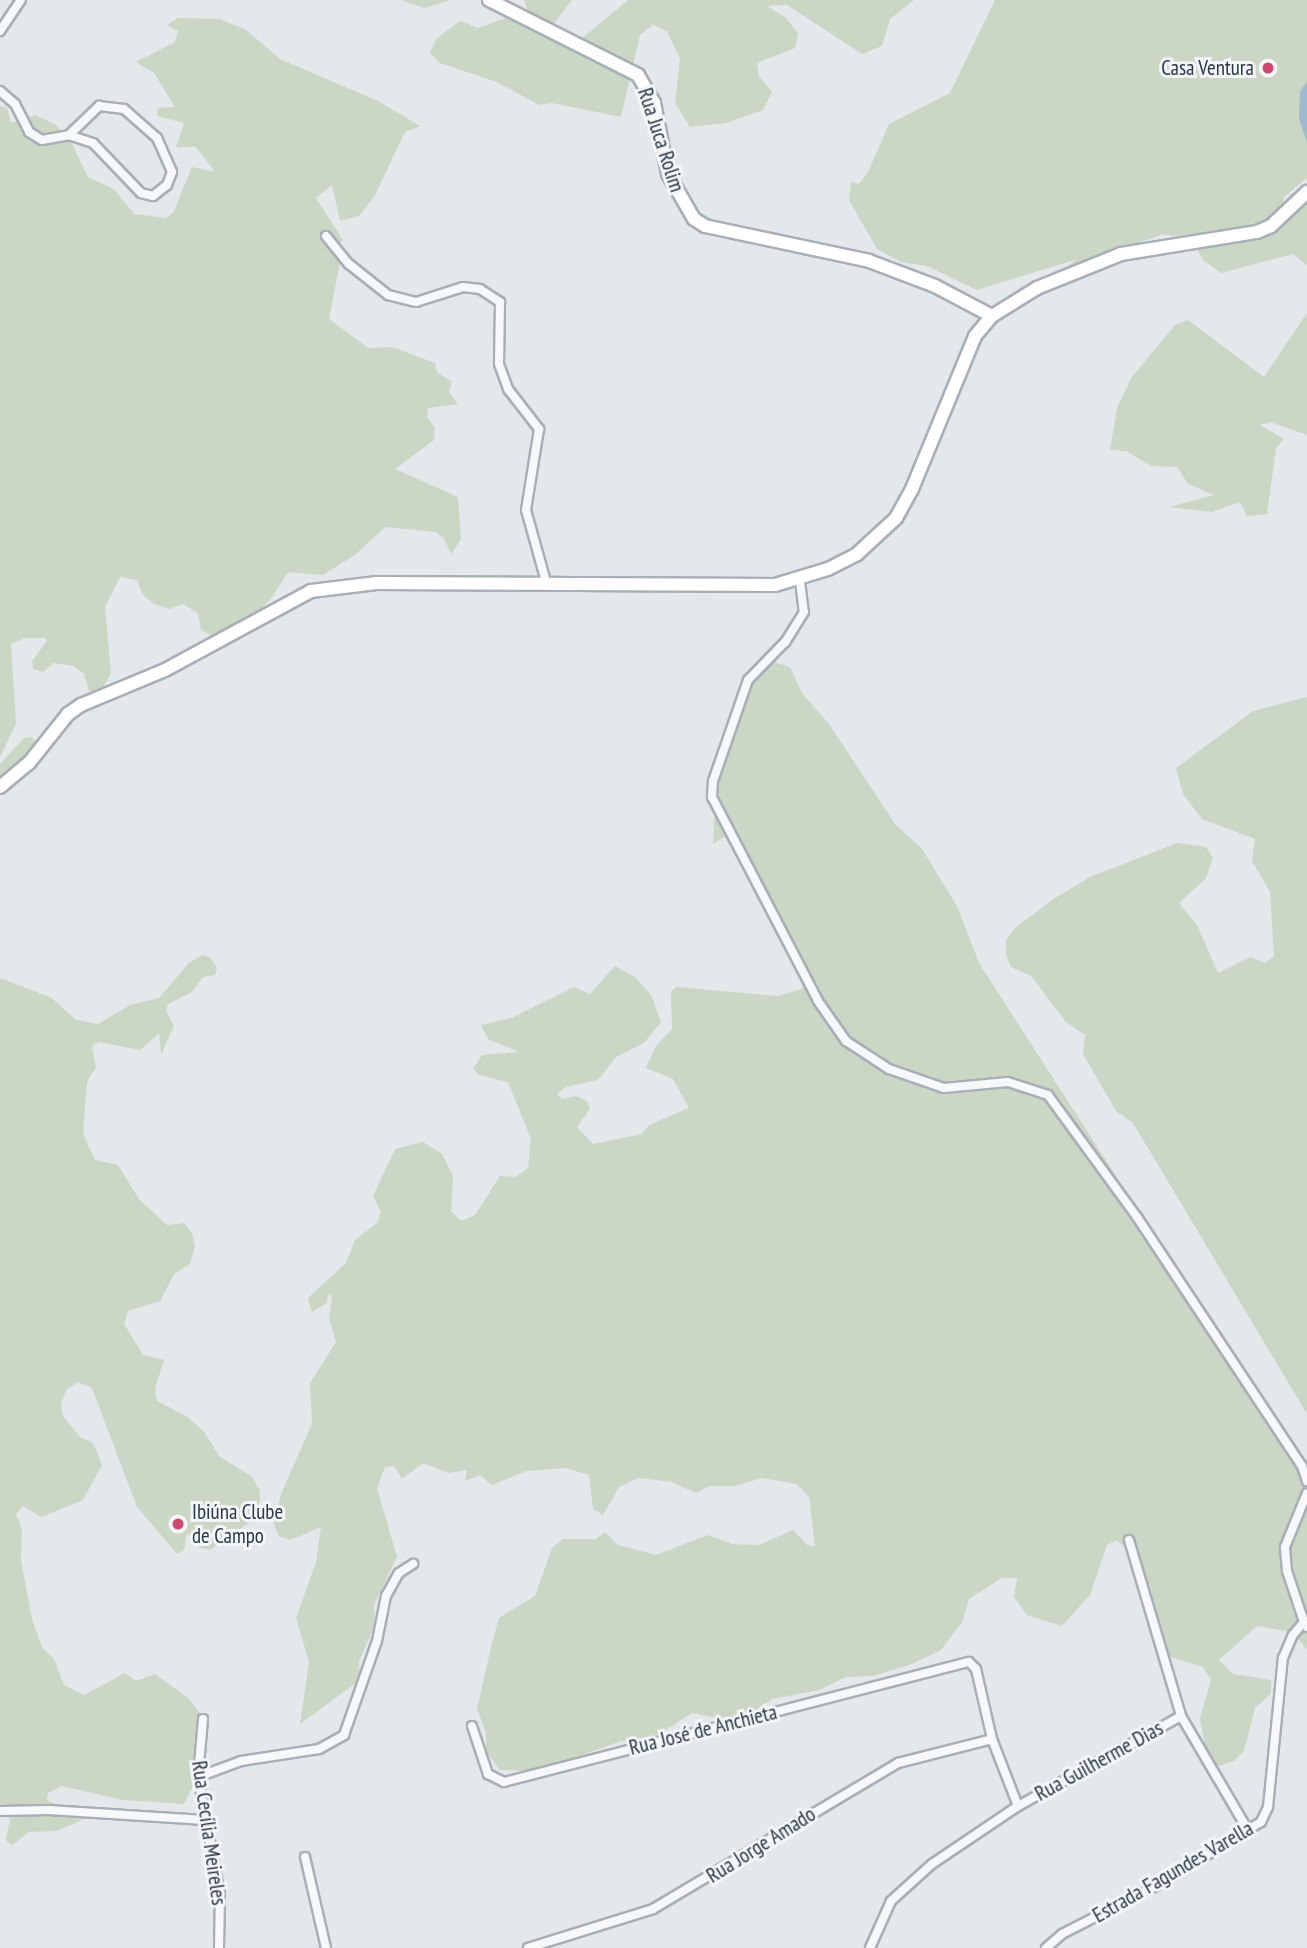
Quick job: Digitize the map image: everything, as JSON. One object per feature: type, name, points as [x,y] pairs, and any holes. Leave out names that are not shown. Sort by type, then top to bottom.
[{"type":"street","points":[[0,31],[21,0]]},
{"type":"street","name":"Rua Juca Rolim","points":[[489,0],[638,75],[654,103],[668,174],[694,219],[705,226],[869,261],[935,286],[992,316]]},
{"type":"street","points":[[0,91],[15,104],[34,137],[56,141],[69,135],[92,110],[109,105],[124,109],[158,138],[172,172],[167,186],[153,196],[141,193],[93,143],[69,135]]},
{"type":"street","points":[[0,787],[29,763],[68,714],[81,705],[164,670],[311,591],[377,583],[696,586],[800,580],[857,554],[896,518],[912,489],[975,336],[992,316],[1037,288],[1121,254],[1257,232],[1271,226],[1307,192]]},
{"type":"street","points":[[326,236],[349,264],[388,295],[416,302],[463,287],[480,289],[500,302],[499,364],[508,389],[539,429],[526,510],[547,585]]},
{"type":"street","points":[[800,580],[804,612],[791,634],[748,680],[713,780],[712,797],[818,1001],[846,1041],[888,1069],[944,1088],[1008,1082],[1048,1095],[1137,1217],[1302,1466],[1307,1481]]},
{"type":"street","points":[[1306,1625],[1287,1571],[1286,1547],[1307,1493]]},
{"type":"street","points":[[1129,1541],[1181,1716],[1249,1832]]},
{"type":"street","points":[[198,1777],[241,1761],[319,1749],[344,1735],[377,1641],[386,1596],[399,1573],[413,1564]]},
{"type":"street","name":"Estrada Fagundes Varella","points":[[1046,1948],[1062,1934],[1249,1832],[1266,1815],[1283,1658],[1286,1645],[1306,1625]]},
{"type":"street","name":"Rua José de Anchieta","points":[[472,1726],[488,1774],[505,1782],[969,1662],[981,1684],[992,1739]]},
{"type":"street","name":"Rua Guilherme Dias","points":[[870,1948],[891,1901],[909,1882],[1018,1806],[1181,1716]]},
{"type":"street","name":"Rua Cecília Meireles","points":[[203,1719],[198,1777],[220,1895],[219,1948]]},
{"type":"street","points":[[992,1739],[1018,1806]]},
{"type":"street","name":"Rua Jorge Amado","points":[[528,1948],[653,1909],[898,1763],[992,1739]]},
{"type":"street","points":[[0,1811],[49,1810],[205,1820]]},
{"type":"street","points":[[305,1857],[327,1948]]},
{"type":"green space","points":[[402,0],[451,0],[424,8]]},
{"type":"green space","points":[[524,0],[572,0],[553,25],[553,39],[566,45],[581,39],[628,0],[914,0],[890,19],[882,46],[862,54],[787,5],[767,6],[786,18],[798,33],[795,48],[757,63],[759,76],[772,92],[763,110],[726,123],[690,127],[675,103],[680,59],[667,31],[653,25],[640,35],[621,117],[552,103],[539,105],[497,82],[440,63],[430,53],[436,39],[460,21],[478,28],[509,17],[532,22]]},
{"type":"green space","points":[[995,0],[1307,0],[1307,178],[1284,197],[1282,218],[1295,214],[1307,200],[1307,265],[1293,254],[1221,273],[1203,260],[1192,240],[1164,234],[1064,269],[1077,259],[977,290],[927,266],[901,262],[877,249],[849,200],[851,182],[859,184],[868,172],[889,124],[950,93]]},
{"type":"green space","points":[[178,18],[220,19],[246,30],[280,59],[378,101],[420,126],[405,132],[375,195],[359,216],[340,221],[332,185],[316,198],[343,240],[337,246],[340,262],[329,319],[368,348],[392,347],[435,363],[437,372],[452,382],[449,392],[458,404],[428,408],[427,417],[435,428],[434,440],[395,469],[458,497],[461,539],[451,554],[444,538],[435,532],[385,527],[356,554],[323,575],[288,572],[271,599],[257,613],[213,636],[201,630],[198,613],[183,604],[169,609],[154,604],[143,595],[137,580],[120,577],[105,607],[111,673],[101,691],[89,691],[84,674],[74,666],[54,663],[43,672],[33,669],[32,661],[47,641],[45,638],[24,638],[11,644],[16,724],[0,757],[0,106],[7,108],[11,123],[35,115],[56,125],[70,140],[88,177],[114,189],[134,214],[166,218],[173,213],[192,167],[215,172],[196,147],[176,147],[184,123],[157,116],[158,108],[175,107],[154,73],[136,62],[175,42],[178,31],[167,25]]},
{"type":"green space","points":[[1307,313],[1307,435],[1271,422],[1260,425],[1284,439],[1276,448],[1267,514],[1247,516],[1240,502],[1212,512],[1169,507],[1214,495],[1188,484],[1177,467],[1151,466],[1126,451],[1110,450],[1117,408],[1131,378],[1175,325],[1188,320],[1264,377]]},
{"type":"green space","points":[[774,662],[790,667],[802,693],[829,724],[895,824],[922,849],[957,906],[979,963],[1307,1473],[1307,1650],[1293,1632],[1257,1626],[1219,1660],[1233,1674],[1271,1680],[1271,1694],[1255,1708],[1244,1751],[1234,1761],[1219,1766],[1207,1757],[1200,1718],[1211,1680],[1203,1667],[1168,1656],[1151,1590],[1133,1554],[1116,1540],[1107,1545],[1090,1595],[1062,1626],[1027,1615],[1014,1597],[1017,1578],[1002,1578],[969,1599],[962,1622],[941,1650],[912,1664],[873,1676],[846,1677],[819,1690],[772,1699],[740,1723],[692,1713],[649,1741],[622,1749],[634,1742],[621,1741],[540,1771],[500,1770],[486,1751],[486,1733],[477,1709],[492,1643],[499,1618],[535,1596],[552,1548],[563,1539],[596,1539],[605,1532],[618,1545],[656,1555],[708,1535],[732,1544],[759,1545],[793,1530],[807,1545],[815,1546],[809,1497],[797,1484],[762,1478],[735,1486],[710,1486],[696,1493],[672,1482],[638,1478],[619,1487],[603,1515],[593,1509],[589,1475],[566,1468],[527,1471],[492,1485],[480,1475],[465,1481],[467,1470],[448,1473],[423,1463],[402,1479],[394,1466],[385,1467],[377,1488],[397,1557],[374,1605],[375,1625],[359,1661],[360,1680],[300,1724],[309,1662],[296,1618],[316,1562],[321,1527],[290,1540],[279,1536],[274,1524],[281,1494],[312,1424],[310,1383],[336,1342],[329,1318],[332,1296],[328,1294],[327,1303],[312,1312],[308,1298],[346,1263],[355,1240],[377,1223],[381,1212],[373,1196],[395,1149],[423,1142],[442,1154],[453,1176],[451,1211],[461,1221],[475,1215],[500,1176],[516,1177],[528,1168],[531,1139],[508,1082],[479,1075],[473,1069],[482,1055],[519,1052],[488,1039],[481,1025],[511,1018],[574,987],[590,994],[615,966],[635,977],[651,995],[661,1022],[644,1043],[616,1057],[598,1080],[566,1087],[557,1094],[562,1099],[576,1096],[587,1101],[590,1109],[577,1127],[593,1144],[642,1134],[649,1125],[689,1108],[673,1079],[646,1068],[656,1046],[672,1029],[671,992],[676,987],[777,996],[802,989],[806,967],[786,928],[740,864],[734,831],[713,844],[717,767],[742,699],[760,668]]},
{"type":"green space","points":[[1307,697],[1307,1414],[1133,1123],[1116,1111],[1083,1054],[1085,1035],[1066,1022],[1031,976],[1011,967],[1006,954],[1006,940],[1015,928],[1052,900],[1090,877],[1177,843],[1206,847],[1213,858],[1206,878],[1179,903],[1197,925],[1218,973],[1250,957],[1265,963],[1274,956],[1270,892],[1252,861],[1255,839],[1202,819],[1183,794],[1176,768],[1253,711]]},
{"type":"green space","points":[[32,737],[36,742],[26,759],[0,781],[0,764],[24,738]]},
{"type":"green space","points":[[202,955],[210,957],[217,968],[215,975],[203,977],[192,992],[168,1004],[166,1011],[174,1026],[161,1055],[159,1033],[140,1050],[99,1042],[92,1046],[96,1067],[87,1082],[83,1133],[95,1160],[118,1165],[139,1199],[167,1225],[184,1223],[192,1233],[195,1247],[190,1264],[174,1274],[160,1301],[128,1311],[124,1324],[143,1355],[164,1360],[155,1388],[157,1401],[188,1417],[205,1433],[219,1456],[252,1477],[260,1491],[259,1510],[251,1521],[210,1550],[200,1548],[187,1533],[184,1550],[177,1554],[137,1507],[92,1388],[78,1382],[67,1389],[61,1403],[63,1416],[80,1437],[93,1443],[102,1465],[83,1500],[41,1517],[23,1506],[16,1514],[22,1530],[21,1560],[32,1619],[42,1647],[54,1659],[64,1685],[84,1695],[125,1673],[136,1681],[155,1674],[189,1699],[204,1718],[195,1782],[184,1804],[123,1800],[62,1786],[48,1793],[47,1800],[86,1818],[57,1831],[29,1832],[12,1845],[6,1840],[10,1819],[0,1812],[0,978],[52,998],[76,1020],[98,1024],[130,1005],[159,998],[189,963]]},
{"type":"water","points":[[1307,81],[1307,142],[1299,119],[1300,92]]},
{"type":"place","name":"Casa Ventura","points":[[1268,68]]},
{"type":"place","name":"Ibiúna Clube de Campo","points":[[178,1524]]}]
